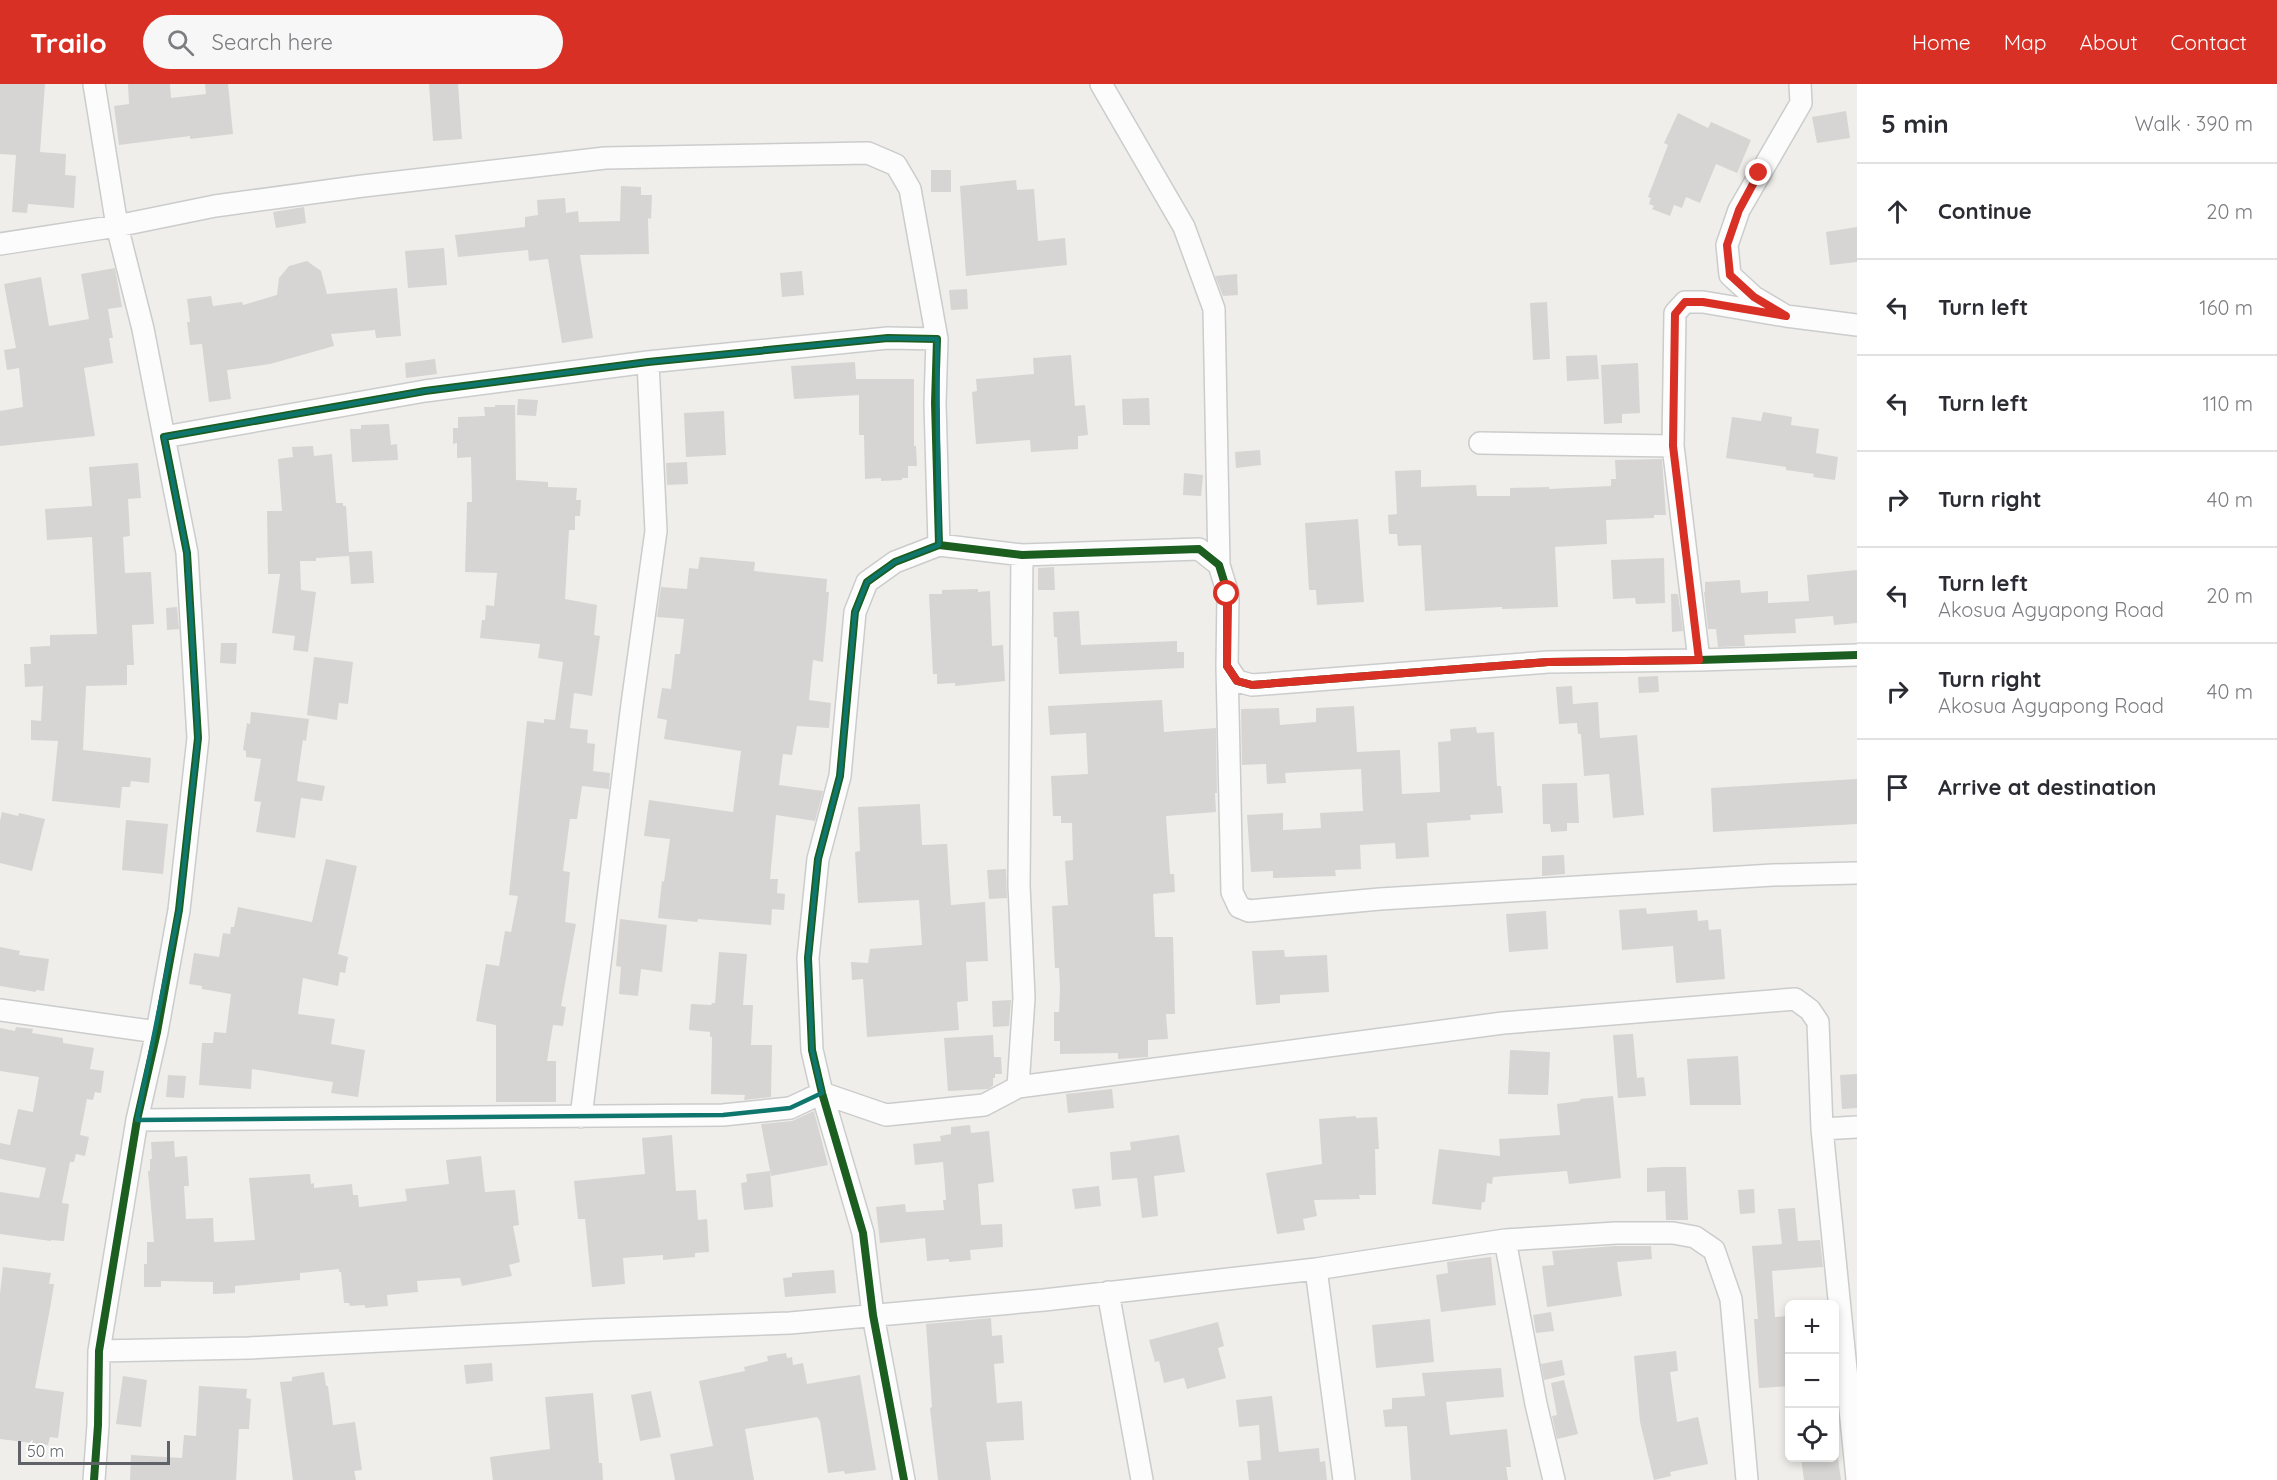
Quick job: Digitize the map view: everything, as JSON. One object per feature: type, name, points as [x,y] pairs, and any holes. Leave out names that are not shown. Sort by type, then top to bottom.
[{"type":"street","points":[[94,84],[117,226],[143,329],[187,553],[198,738],[179,910],[157,1032],[137,1120],[99,1352],[98,1425],[94,1480]]},
{"type":"street","points":[[1101,84],[1184,227],[1214,309],[1219,565],[1227,594],[1232,892],[1239,907],[1249,911],[1380,899],[1773,875],[1857,873]]},
{"type":"street","points":[[1786,316],[1754,297],[1730,275],[1727,245],[1739,210],[1802,103],[1800,84]]},
{"type":"street","points":[[0,244],[117,226],[215,206],[605,158],[868,153],[896,165],[910,189],[936,339],[935,403],[939,545]]},
{"type":"street","points":[[1699,660],[1673,446],[1675,314],[1685,302],[1703,302],[1857,325]]},
{"type":"street","points":[[164,437],[425,391],[648,362],[888,338],[936,339]]},
{"type":"street","points":[[581,1118],[632,704],[656,531],[648,362]]},
{"type":"street","points":[[1480,443],[1673,446]]},
{"type":"street","points":[[904,1480],[873,1315],[863,1233],[812,1050],[808,958],[818,859],[840,776],[855,612],[867,582],[895,562],[939,545],[1022,555],[1199,549],[1219,565]]},
{"type":"street","points":[[1018,1087],[1024,998],[1018,885],[1022,555]]},
{"type":"street","points":[[1227,666],[1237,681],[1252,685],[1548,662],[1857,655]]},
{"type":"street","points":[[137,1120],[723,1115],[790,1108],[822,1092],[886,1115],[984,1105],[1018,1087],[1503,1023],[1795,999],[1810,1010],[1818,1023],[1822,1129],[1851,1358],[1857,1479]]},
{"type":"street","points":[[0,1010],[157,1032]]},
{"type":"street","points":[[1822,1129],[1857,1127]]},
{"type":"street","points":[[99,1352],[249,1348],[593,1330],[790,1323],[1316,1269],[1505,1240],[1616,1233],[1674,1233],[1695,1237],[1714,1250],[1731,1299],[1747,1480]]},
{"type":"street","points":[[1505,1240],[1536,1404],[1554,1480]]},
{"type":"street","points":[[1316,1269],[1344,1480]]},
{"type":"street","points":[[1108,1292],[1142,1480]]},
{"type":"highlighted area","points":[[888,338],[937,339],[939,545],[895,562],[867,582],[855,612],[840,776],[818,859],[808,958],[812,1050],[822,1093],[790,1108],[723,1115],[137,1120],[179,910],[198,738],[187,553],[164,437],[425,391],[648,362]]},
{"type":"building","points":[[0,84],[45,84],[40,152],[66,154],[65,175],[76,176],[74,208],[28,204],[27,213],[12,212],[16,155],[0,154]]},
{"type":"building","points":[[128,84],[170,84],[171,98],[206,94],[205,84],[228,84],[233,134],[190,139],[190,136],[119,145],[114,106],[129,104]]},
{"type":"building","points":[[429,84],[458,84],[462,139],[433,141]]},
{"type":"building","points":[[1846,111],[1850,138],[1817,143],[1812,117]]},
{"type":"building","points":[[1678,113],[1708,128],[1711,122],[1751,140],[1737,173],[1716,164],[1700,203],[1686,197],[1682,208],[1674,205],[1670,216],[1652,209],[1654,206],[1649,204],[1651,198],[1648,197],[1668,145],[1664,143]]},
{"type":"building","points":[[931,170],[951,170],[951,192],[931,192]]},
{"type":"building","points":[[1016,180],[1017,190],[1034,189],[1038,241],[1065,238],[1067,265],[966,276],[960,186]]},
{"type":"building","points":[[621,186],[641,187],[641,195],[652,195],[651,219],[648,218],[649,254],[580,255],[593,338],[562,343],[548,259],[529,261],[528,250],[458,257],[455,235],[525,227],[525,217],[538,215],[537,200],[565,198],[566,213],[578,211],[579,222],[620,221]]},
{"type":"building","points":[[304,207],[306,223],[276,228],[273,212]]},
{"type":"building","points":[[1857,227],[1857,262],[1830,265],[1826,232]]},
{"type":"building","points":[[444,248],[447,285],[408,288],[405,251]]},
{"type":"building","points":[[307,261],[321,271],[327,294],[397,288],[401,336],[376,338],[375,330],[331,334],[334,346],[270,364],[227,370],[231,399],[209,402],[202,344],[190,345],[187,299],[211,296],[213,306],[242,302],[243,305],[277,295],[279,278],[289,266]]},
{"type":"building","points":[[115,268],[122,307],[108,309],[113,338],[109,338],[113,363],[84,368],[95,436],[0,446],[0,411],[23,407],[19,368],[7,370],[4,350],[16,348],[4,284],[41,277],[49,326],[89,319],[81,274]]},
{"type":"building","points":[[802,271],[804,295],[782,297],[780,273]]},
{"type":"building","points":[[1237,274],[1238,295],[1223,296],[1215,276]]},
{"type":"building","points":[[967,289],[968,309],[951,310],[949,290]]},
{"type":"building","points":[[1547,302],[1550,359],[1533,360],[1530,303]]},
{"type":"building","points":[[1071,355],[1075,406],[1085,405],[1088,435],[1078,436],[1078,449],[1031,452],[1030,440],[976,444],[972,392],[977,391],[976,379],[1034,374],[1033,358]]},
{"type":"building","points":[[1597,355],[1599,379],[1567,381],[1566,356]]},
{"type":"building","points":[[435,359],[437,374],[406,378],[405,363]]},
{"type":"building","points":[[855,362],[856,379],[914,379],[914,446],[916,446],[917,466],[908,466],[908,478],[881,481],[881,478],[865,479],[864,435],[859,435],[859,395],[794,399],[791,366]]},
{"type":"building","points":[[1638,363],[1640,413],[1622,414],[1622,423],[1604,424],[1601,365]]},
{"type":"building","points":[[1149,398],[1150,425],[1123,425],[1122,399]]},
{"type":"building","points":[[518,399],[538,400],[536,416],[517,415]]},
{"type":"building","points":[[495,405],[515,405],[516,480],[548,482],[548,487],[577,488],[576,500],[581,500],[580,516],[575,516],[575,530],[569,530],[565,599],[597,605],[594,635],[600,636],[592,696],[574,693],[570,728],[588,730],[587,743],[595,744],[593,771],[610,773],[609,789],[582,786],[577,819],[570,819],[563,871],[570,872],[565,922],[576,924],[561,1006],[566,1007],[563,1026],[553,1025],[547,1061],[556,1061],[556,1102],[496,1102],[496,1025],[476,1021],[486,964],[499,966],[505,931],[511,932],[518,896],[509,895],[527,721],[544,723],[544,719],[555,720],[563,662],[538,658],[540,644],[480,638],[486,605],[494,606],[497,573],[465,572],[467,502],[472,502],[471,457],[457,458],[457,443],[453,444],[453,428],[458,428],[458,417],[485,416],[484,407],[495,407]]},
{"type":"building","points":[[724,411],[726,455],[686,457],[684,413]]},
{"type":"building","points":[[1763,412],[1792,417],[1791,425],[1819,429],[1816,453],[1838,457],[1835,480],[1786,470],[1786,467],[1726,458],[1732,417],[1761,421]]},
{"type":"building","points":[[389,424],[391,445],[397,444],[398,460],[352,462],[350,429],[361,429],[361,425]]},
{"type":"building","points":[[313,446],[314,456],[332,454],[336,503],[343,503],[343,506],[346,506],[349,552],[372,551],[374,583],[351,584],[349,556],[300,561],[301,590],[316,592],[308,652],[293,650],[295,636],[272,633],[280,574],[268,574],[267,511],[282,511],[278,459],[293,457],[292,447]]},
{"type":"building","points":[[1260,450],[1261,465],[1236,468],[1235,452]]},
{"type":"building","points":[[1662,459],[1666,515],[1654,515],[1654,518],[1606,520],[1607,544],[1555,547],[1558,607],[1425,611],[1421,545],[1398,546],[1397,534],[1389,534],[1388,515],[1397,514],[1395,471],[1421,470],[1421,487],[1476,485],[1477,496],[1510,496],[1510,488],[1611,486],[1611,479],[1616,479],[1615,460]]},
{"type":"building","points":[[687,462],[688,484],[667,485],[666,463]]},
{"type":"building","points":[[138,463],[141,498],[128,499],[130,536],[123,537],[125,573],[151,572],[154,624],[132,625],[134,665],[127,665],[127,685],[86,686],[83,750],[151,758],[149,783],[131,781],[130,787],[122,787],[120,808],[52,801],[58,741],[31,740],[31,720],[41,721],[43,686],[25,687],[24,664],[31,664],[30,647],[50,646],[50,635],[97,634],[92,537],[47,540],[45,509],[92,506],[89,467]]},
{"type":"building","points":[[1184,473],[1203,475],[1201,496],[1183,495]]},
{"type":"building","points":[[1358,519],[1364,602],[1317,605],[1316,590],[1309,590],[1305,523]]},
{"type":"building","points":[[700,557],[755,562],[754,571],[827,579],[826,592],[829,592],[823,662],[813,660],[809,700],[831,703],[829,728],[797,726],[792,755],[783,754],[779,785],[823,791],[815,821],[776,815],[770,879],[778,879],[777,893],[785,894],[784,910],[772,909],[771,925],[658,918],[670,839],[644,836],[649,800],[733,812],[741,751],[664,739],[667,720],[657,718],[662,688],[671,689],[675,654],[680,654],[684,619],[657,617],[661,587],[687,589],[689,568],[698,569]]},
{"type":"building","points":[[1664,558],[1665,603],[1636,604],[1635,598],[1613,599],[1611,560]]},
{"type":"building","points":[[1054,567],[1055,590],[1038,590],[1038,568]]},
{"type":"building","points":[[1857,570],[1857,623],[1834,625],[1833,616],[1795,619],[1796,633],[1744,635],[1745,646],[1718,647],[1716,629],[1708,629],[1705,582],[1740,580],[1741,593],[1768,591],[1768,603],[1809,601],[1807,575]]},
{"type":"building","points":[[978,589],[978,592],[990,591],[992,646],[1003,645],[1005,681],[955,686],[955,683],[937,684],[937,674],[933,674],[929,594],[942,594],[942,590]]},
{"type":"building","points":[[1671,594],[1678,594],[1683,631],[1672,632]]},
{"type":"building","points":[[177,607],[179,629],[167,630],[166,608]]},
{"type":"building","points":[[1079,611],[1081,645],[1177,641],[1177,652],[1184,652],[1184,668],[1059,674],[1053,612]]},
{"type":"building","points":[[221,643],[237,643],[236,664],[220,663]]},
{"type":"building","points":[[314,657],[353,662],[348,704],[339,703],[337,720],[307,715]]},
{"type":"building","points":[[1658,676],[1659,692],[1639,693],[1638,677]]},
{"type":"building","points":[[1572,686],[1573,704],[1598,702],[1600,738],[1637,735],[1644,815],[1613,818],[1609,774],[1584,776],[1581,734],[1578,734],[1577,723],[1559,724],[1556,687]]},
{"type":"building","points":[[1162,700],[1164,732],[1216,728],[1216,812],[1166,816],[1170,874],[1174,874],[1175,892],[1153,894],[1155,937],[1173,937],[1175,1014],[1166,1014],[1168,1039],[1148,1040],[1148,1057],[1118,1059],[1118,1053],[1060,1054],[1060,1041],[1054,1041],[1054,1012],[1059,1012],[1060,989],[1059,968],[1055,968],[1052,906],[1068,905],[1065,861],[1073,860],[1072,823],[1061,823],[1061,816],[1053,816],[1051,776],[1088,774],[1086,733],[1050,735],[1048,706]]},
{"type":"building","points":[[1354,706],[1357,752],[1400,750],[1402,794],[1440,792],[1438,742],[1451,741],[1450,729],[1476,727],[1477,733],[1494,732],[1497,786],[1501,786],[1503,813],[1470,815],[1471,820],[1427,823],[1429,857],[1396,859],[1395,843],[1360,845],[1361,869],[1335,870],[1336,876],[1273,878],[1273,871],[1251,872],[1247,815],[1283,813],[1283,830],[1321,828],[1320,813],[1363,811],[1361,769],[1285,773],[1286,783],[1267,784],[1266,764],[1242,765],[1241,709],[1279,708],[1280,725],[1316,722],[1316,708]]},
{"type":"building","points":[[251,712],[309,719],[306,741],[303,740],[297,781],[325,786],[322,801],[301,798],[295,838],[256,832],[261,802],[254,801],[261,759],[246,757],[246,751],[243,750]]},
{"type":"building","points":[[1857,779],[1857,824],[1713,832],[1711,788]]},
{"type":"building","points":[[1577,783],[1579,823],[1567,823],[1567,831],[1551,832],[1550,824],[1543,824],[1542,784]]},
{"type":"building","points":[[920,804],[922,845],[947,844],[951,905],[985,902],[988,961],[966,962],[968,1001],[957,1002],[959,1030],[867,1037],[863,979],[852,980],[851,962],[868,963],[870,949],[922,945],[919,900],[858,903],[855,852],[860,851],[858,807]]},
{"type":"building","points":[[2,812],[45,819],[32,871],[0,863]]},
{"type":"building","points":[[126,820],[168,824],[163,874],[122,870]]},
{"type":"building","points":[[1564,855],[1565,874],[1542,876],[1542,856]]},
{"type":"building","points":[[326,859],[357,866],[338,954],[348,957],[345,973],[340,972],[338,986],[303,978],[298,1014],[335,1019],[331,1044],[365,1050],[358,1097],[331,1093],[333,1082],[252,1069],[251,1089],[199,1085],[202,1043],[213,1043],[214,1032],[226,1033],[231,994],[202,989],[202,986],[189,984],[194,953],[219,957],[223,933],[230,934],[231,927],[234,927],[238,907],[312,922]]},
{"type":"building","points":[[1006,869],[1007,898],[989,899],[987,870]]},
{"type":"building","points":[[1646,908],[1647,914],[1697,910],[1698,921],[1708,920],[1709,930],[1721,929],[1725,979],[1676,983],[1673,946],[1622,950],[1619,910]]},
{"type":"building","points":[[1546,911],[1548,949],[1509,952],[1506,914]]},
{"type":"building","points":[[620,919],[667,925],[662,972],[641,969],[638,996],[619,994],[621,967],[616,966]]},
{"type":"building","points":[[0,947],[20,951],[19,955],[49,959],[44,991],[36,990],[36,992],[0,986]]},
{"type":"building","points":[[1284,950],[1285,957],[1327,955],[1329,992],[1280,995],[1280,1003],[1256,1005],[1252,951]]},
{"type":"building","points":[[719,952],[747,954],[743,1005],[753,1005],[751,1045],[772,1045],[771,1097],[744,1100],[745,1095],[711,1094],[712,1037],[710,1037],[710,1032],[689,1030],[691,1004],[711,1005],[715,1003]]},
{"type":"building","points":[[1011,1000],[1009,1026],[993,1027],[992,1001]]},
{"type":"building","points":[[16,1027],[33,1029],[32,1033],[63,1038],[63,1043],[94,1048],[90,1069],[104,1071],[101,1093],[95,1092],[93,1100],[87,1099],[80,1135],[89,1137],[85,1156],[76,1154],[74,1162],[70,1162],[62,1203],[69,1204],[64,1241],[0,1234],[0,1192],[39,1198],[46,1168],[0,1159],[0,1143],[10,1145],[18,1109],[33,1112],[39,1077],[0,1071],[0,1028],[15,1031]]},
{"type":"building","points":[[1633,1034],[1637,1078],[1644,1077],[1646,1096],[1618,1098],[1613,1035]]},
{"type":"building","points":[[993,1035],[994,1057],[1001,1057],[1002,1074],[995,1074],[993,1086],[988,1089],[948,1091],[944,1038]]},
{"type":"building","points":[[1510,1050],[1550,1052],[1548,1095],[1508,1094]]},
{"type":"building","points":[[1738,1056],[1741,1105],[1690,1105],[1687,1059]]},
{"type":"building","points":[[1857,1074],[1857,1108],[1842,1109],[1840,1075]]},
{"type":"building","points":[[168,1075],[186,1076],[184,1098],[166,1097]]},
{"type":"building","points":[[1112,1089],[1114,1108],[1068,1113],[1066,1094]]},
{"type":"building","points":[[1613,1096],[1621,1178],[1569,1184],[1567,1171],[1493,1177],[1492,1184],[1487,1183],[1485,1202],[1482,1202],[1481,1210],[1432,1204],[1439,1149],[1500,1156],[1499,1139],[1560,1135],[1557,1104]]},
{"type":"building","points":[[814,1111],[828,1165],[771,1176],[761,1124],[792,1121]]},
{"type":"building","points":[[1356,1116],[1356,1118],[1377,1117],[1379,1149],[1375,1149],[1376,1195],[1359,1195],[1360,1199],[1314,1200],[1317,1216],[1303,1219],[1305,1230],[1277,1234],[1266,1173],[1322,1164],[1319,1119]]},
{"type":"building","points":[[970,1125],[971,1133],[989,1131],[994,1182],[978,1184],[981,1225],[1002,1224],[1003,1247],[970,1250],[971,1260],[949,1262],[949,1259],[927,1261],[925,1238],[880,1243],[876,1207],[905,1204],[906,1212],[944,1210],[943,1200],[946,1200],[943,1162],[915,1165],[913,1144],[941,1141],[940,1136],[951,1134],[951,1127]]},
{"type":"building","points":[[672,1135],[676,1191],[696,1190],[698,1220],[707,1219],[709,1252],[695,1253],[695,1257],[663,1260],[663,1255],[623,1258],[625,1284],[592,1287],[585,1219],[578,1219],[574,1181],[645,1174],[642,1138]]},
{"type":"building","points":[[1179,1135],[1185,1172],[1154,1176],[1158,1216],[1142,1218],[1137,1178],[1112,1180],[1110,1152],[1131,1150],[1130,1142]]},
{"type":"building","points":[[174,1141],[175,1157],[187,1156],[189,1186],[184,1186],[186,1219],[213,1218],[214,1242],[255,1240],[249,1178],[310,1174],[314,1188],[352,1184],[353,1195],[358,1195],[359,1207],[407,1201],[405,1189],[449,1184],[446,1160],[481,1156],[485,1192],[515,1190],[519,1225],[513,1226],[520,1262],[509,1265],[512,1276],[462,1286],[460,1278],[417,1281],[418,1292],[387,1295],[388,1306],[365,1308],[365,1305],[350,1306],[349,1303],[344,1303],[339,1269],[300,1273],[300,1280],[235,1286],[235,1293],[213,1294],[213,1282],[161,1281],[161,1287],[144,1287],[147,1242],[154,1242],[148,1171],[150,1171],[150,1159],[152,1159],[151,1142]]},
{"type":"building","points":[[1686,1167],[1688,1220],[1666,1220],[1665,1191],[1647,1192],[1647,1168]]},
{"type":"building","points":[[770,1171],[773,1207],[744,1210],[741,1183],[747,1182],[746,1174]]},
{"type":"building","points":[[1099,1186],[1101,1206],[1075,1209],[1072,1189]]},
{"type":"building","points":[[1754,1189],[1755,1213],[1740,1214],[1738,1190]]},
{"type":"building","points":[[1795,1208],[1798,1241],[1820,1240],[1823,1267],[1772,1271],[1775,1317],[1785,1316],[1785,1386],[1759,1388],[1754,1319],[1758,1319],[1752,1246],[1782,1244],[1778,1209]]},
{"type":"building","points":[[1615,1246],[1651,1246],[1652,1259],[1617,1262],[1622,1296],[1547,1307],[1542,1266],[1554,1265],[1552,1251]]},
{"type":"building","points":[[1491,1257],[1496,1305],[1441,1312],[1436,1275],[1448,1273],[1447,1262]]},
{"type":"building","points":[[3,1267],[51,1273],[49,1284],[54,1284],[35,1388],[64,1392],[58,1438],[50,1437],[48,1445],[0,1439],[0,1294]]},
{"type":"building","points":[[834,1270],[836,1293],[785,1297],[783,1278],[792,1277],[792,1273]]},
{"type":"building","points":[[1551,1312],[1554,1331],[1536,1333],[1533,1315]]},
{"type":"building","points":[[991,1318],[992,1336],[1002,1335],[1004,1363],[994,1364],[997,1403],[1022,1401],[1024,1440],[986,1442],[991,1480],[938,1480],[930,1408],[932,1407],[926,1324]]},
{"type":"building","points":[[1430,1319],[1434,1362],[1376,1368],[1372,1325]]},
{"type":"building","points":[[1218,1322],[1224,1346],[1218,1348],[1226,1378],[1187,1389],[1184,1378],[1164,1383],[1159,1361],[1155,1362],[1149,1340]]},
{"type":"building","points":[[1676,1351],[1678,1371],[1670,1372],[1677,1422],[1698,1417],[1708,1464],[1670,1472],[1671,1476],[1654,1480],[1640,1422],[1634,1356]]},
{"type":"building","points":[[786,1353],[787,1358],[792,1357],[793,1365],[803,1363],[807,1384],[860,1375],[876,1470],[845,1474],[844,1471],[828,1473],[820,1421],[817,1417],[745,1429],[754,1480],[675,1480],[670,1454],[713,1446],[699,1381],[745,1371],[744,1367],[768,1361],[767,1356]]},
{"type":"building","points":[[1562,1360],[1565,1375],[1544,1380],[1541,1364]]},
{"type":"building","points":[[492,1363],[493,1381],[466,1384],[464,1365]]},
{"type":"building","points":[[1501,1368],[1504,1397],[1446,1402],[1450,1435],[1507,1429],[1511,1467],[1506,1467],[1508,1480],[1411,1480],[1407,1426],[1385,1427],[1383,1410],[1392,1409],[1392,1398],[1425,1396],[1422,1373]]},
{"type":"building","points":[[324,1372],[333,1425],[355,1422],[362,1470],[354,1471],[356,1480],[293,1480],[280,1382],[292,1381],[292,1377]]},
{"type":"building","points":[[123,1376],[147,1380],[141,1427],[116,1424]]},
{"type":"building","points":[[1564,1380],[1578,1434],[1557,1439],[1552,1416],[1557,1415],[1551,1383]]},
{"type":"building","points":[[199,1386],[247,1389],[246,1398],[251,1399],[249,1429],[239,1429],[236,1480],[130,1480],[131,1455],[182,1458],[184,1435],[196,1436]]},
{"type":"building","points":[[651,1391],[661,1437],[640,1441],[631,1395]]},
{"type":"building","points":[[593,1393],[599,1463],[602,1463],[603,1480],[493,1480],[490,1457],[550,1449],[545,1397]]},
{"type":"building","points":[[1272,1396],[1279,1452],[1319,1448],[1320,1462],[1325,1461],[1327,1480],[1249,1480],[1247,1461],[1261,1460],[1259,1425],[1239,1427],[1236,1400]]},
{"type":"building","points":[[1802,1462],[1839,1462],[1841,1480],[1804,1480]]},
{"type":"cycle path","points":[[94,1480],[98,1425],[99,1351],[137,1120],[157,1032],[179,910],[198,738],[187,553],[164,437],[425,391],[648,362],[888,338],[937,339],[935,403],[939,545]]},
{"type":"cycle path","points":[[904,1480],[873,1315],[863,1233],[822,1093],[812,1050],[808,958],[818,859],[840,776],[855,612],[867,582],[895,562],[939,545],[1022,555],[1199,549],[1219,565],[1228,594],[1227,666],[1237,681],[1252,685],[1548,662],[1857,655]]},
{"type":"route","points":[[1227,594],[1227,666],[1237,681],[1252,685],[1548,662],[1699,660],[1673,446],[1675,314],[1685,302],[1703,302],[1786,316],[1754,297],[1730,275],[1727,245],[1739,210],[1759,173]]}]
